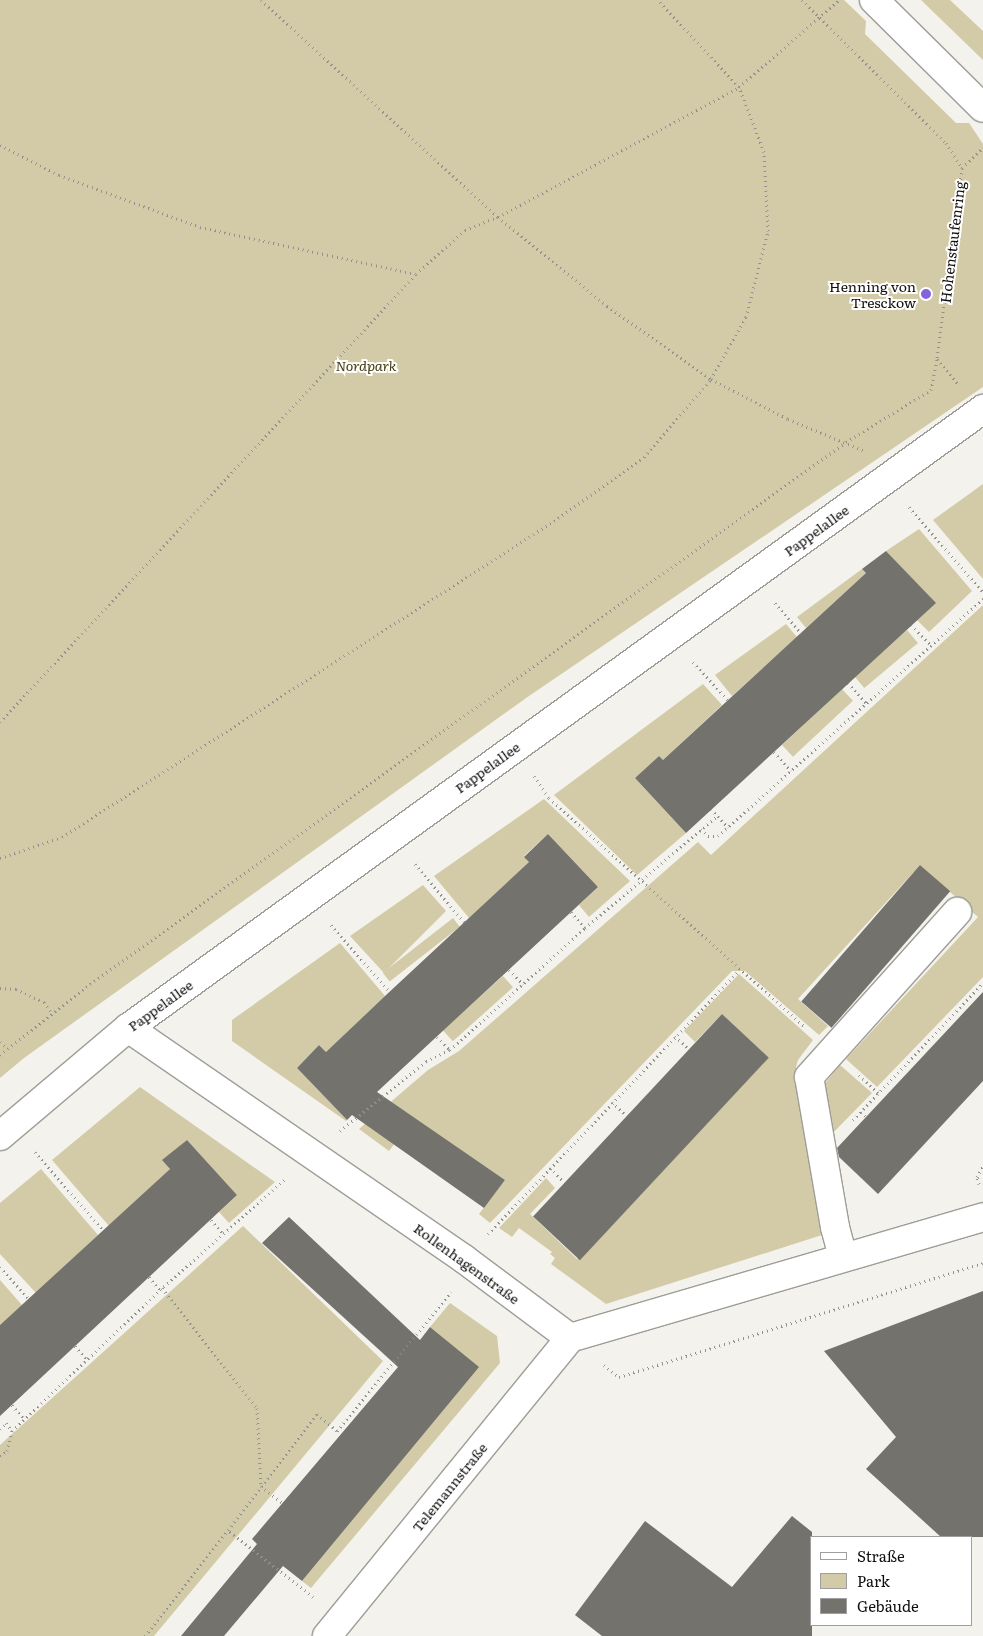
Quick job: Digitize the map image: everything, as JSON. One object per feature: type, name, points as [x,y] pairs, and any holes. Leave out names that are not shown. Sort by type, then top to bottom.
[{"type":"street","points":[[874,0],[983,108]]},
{"type":"street","name":"Pappelallee","points":[[6,1131],[128,1028],[983,410]]},
{"type":"street","points":[[843,1257],[835,1227],[824,1152],[809,1077],[957,912]]},
{"type":"street","name":"Rollenhagenstraße","points":[[128,1028],[468,1263],[570,1338]]},
{"type":"street","points":[[570,1338],[983,1217]]},
{"type":"street","name":"Telemannstraße","points":[[333,1628],[570,1338]]},
{"type":"path","points":[[261,0],[498,217],[607,306],[711,378],[788,419],[837,439]]},
{"type":"path","points":[[0,858],[62,837],[554,521],[644,457],[711,378],[746,317],[768,231],[764,152],[739,87],[658,0]]},
{"type":"path","name":"Hohenstaufenring","points":[[802,0],[946,143],[962,168],[937,359]]},
{"type":"path","points":[[0,722],[416,274],[464,230],[498,217],[739,87],[839,0]]},
{"type":"path","points":[[0,145],[59,175],[200,227],[416,274]]},
{"type":"path","points":[[962,168],[983,148]]},
{"type":"path","points":[[937,359],[983,410]]},
{"type":"path","points":[[0,1055],[52,1014],[846,442],[931,390],[937,359]]},
{"type":"path","points":[[885,480],[983,592]]},
{"type":"path","points":[[701,830],[708,836],[718,836],[983,599]]},
{"type":"path","points":[[912,625],[931,645]]},
{"type":"path","points":[[670,636],[728,700]]},
{"type":"path","points":[[848,683],[866,703]]},
{"type":"path","points":[[515,748],[548,798],[878,1093]]},
{"type":"path","points":[[774,752],[791,770]]},
{"type":"path","points":[[711,809],[728,827]]},
{"type":"path","points":[[639,881],[717,816]]},
{"type":"path","points":[[392,837],[464,922]]},
{"type":"path","points":[[307,898],[390,992]]},
{"type":"path","points":[[571,912],[585,928]]},
{"type":"path","points":[[509,970],[523,984]]},
{"type":"path","points":[[336,1431],[395,1359],[468,1263],[550,1168],[739,970]]},
{"type":"path","points":[[824,1152],[878,1093],[982,986]]},
{"type":"path","points":[[0,988],[16,989],[44,1002],[52,1014]]},
{"type":"path","points":[[676,1036],[689,1049]]},
{"type":"path","points":[[436,1037],[450,1050]]},
{"type":"path","points":[[0,1042],[8,1048]]},
{"type":"path","points":[[921,1048],[926,1053]]},
{"type":"path","points":[[612,1102],[625,1114]]},
{"type":"path","points":[[861,1112],[866,1117]]},
{"type":"path","points":[[6,1131],[103,1230]]},
{"type":"path","points":[[550,1168],[562,1180]]},
{"type":"path","points":[[211,1220],[223,1234]]},
{"type":"path","points":[[570,1338],[619,1378],[983,1263]]},
{"type":"path","points":[[0,1267],[29,1299]]},
{"type":"path","points":[[149,1277],[161,1289],[257,1408],[261,1486],[282,1503]]},
{"type":"path","points":[[75,1346],[87,1360]]},
{"type":"path","points":[[395,1359],[400,1364]]},
{"type":"path","points":[[12,1405],[24,1419]]},
{"type":"path","points":[[146,1636],[317,1414],[341,1434]]},
{"type":"path","points":[[0,1429],[6,1423],[12,1431]]},
{"type":"path","points":[[228,1530],[333,1628]]},
{"type":"green space","name":"Nordpark","points":[[0,0],[844,0],[866,21],[865,34],[956,123],[969,123],[983,144],[983,387],[529,696],[24,1058],[0,1078]]},
{"type":"green space","points":[[921,0],[950,0],[983,31],[983,60]]},
{"type":"green space","points":[[983,484],[983,579],[933,520]]},
{"type":"green space","points":[[919,529],[972,591],[929,632],[917,620],[935,603],[886,551]]},
{"type":"green space","points":[[862,569],[866,573],[806,628],[797,617]]},
{"type":"green space","points":[[983,605],[983,977],[877,1087],[846,1059],[978,917],[920,865],[798,999],[828,1026],[819,1035],[745,971],[732,971],[490,1223],[479,1214],[505,1180],[414,1118],[389,1151],[359,1129],[428,1070],[459,1051],[698,842],[711,855]]},
{"type":"green space","points":[[786,624],[797,637],[732,696],[715,675]]},
{"type":"green space","points":[[907,630],[918,643],[864,688],[853,675]]},
{"type":"green space","points":[[703,684],[722,705],[663,760],[659,756],[635,778],[686,833],[637,875],[554,795]]},
{"type":"green space","points":[[842,689],[853,701],[793,757],[782,745]]},
{"type":"green space","points":[[544,799],[630,881],[589,917],[579,905],[598,887],[548,834],[524,856],[529,862],[469,918],[434,876]]},
{"type":"green space","points":[[423,885],[446,911],[384,973],[350,936]]},
{"type":"green space","points":[[453,918],[460,927],[390,981],[383,973]]},
{"type":"green space","points":[[340,943],[385,996],[326,1052],[319,1045],[297,1068],[346,1121],[232,1041],[232,1020]]},
{"type":"green space","points":[[739,974],[813,1040],[798,1060],[796,1067],[822,1235],[606,1304],[551,1264],[555,1258],[550,1254],[552,1252],[519,1228],[512,1237],[499,1228],[546,1178],[555,1188],[530,1214],[577,1259],[768,1058],[722,1014],[695,1042],[684,1031]]},
{"type":"green space","points":[[503,976],[513,987],[453,1041],[443,1030]]},
{"type":"green space","points":[[840,1065],[872,1093],[827,1139],[822,1087]]},
{"type":"green space","points":[[140,1087],[275,1182],[229,1223],[219,1212],[237,1195],[187,1140],[163,1160],[170,1169],[109,1226],[52,1160]]},
{"type":"green space","points":[[41,1169],[98,1235],[36,1293],[0,1254],[0,1203]]},
{"type":"green space","points":[[243,1226],[383,1361],[154,1636],[0,1636],[0,1445]]},
{"type":"green space","points":[[0,1280],[22,1305],[0,1325]]},
{"type":"green space","points":[[450,1303],[497,1336],[500,1363],[311,1588],[302,1581],[478,1367],[430,1327]]},
{"type":"building","points":[[886,551],[936,603],[686,833],[635,778],[659,756],[663,760],[866,573],[862,569]]},
{"type":"building","points":[[548,834],[598,887],[377,1092],[505,1180],[484,1208],[352,1115],[347,1120],[297,1068],[319,1045],[326,1052],[529,862],[524,857]]},
{"type":"building","points":[[920,865],[950,891],[831,1028],[801,1002]]},
{"type":"building","points":[[983,992],[983,1081],[878,1194],[839,1157],[837,1148]]},
{"type":"building","points":[[722,1014],[769,1058],[580,1260],[533,1217]]},
{"type":"building","points":[[187,1140],[237,1195],[0,1416],[0,1325],[170,1169],[162,1160]]},
{"type":"building","points":[[289,1217],[420,1340],[430,1327],[479,1367],[302,1581],[283,1566],[224,1636],[181,1636],[257,1544],[252,1539],[398,1367],[262,1243]]},
{"type":"building","points":[[983,1291],[983,1537],[940,1536],[866,1469],[896,1437],[824,1351]]},
{"type":"building","points":[[792,1516],[812,1532],[812,1536],[810,1536],[810,1626],[812,1626],[812,1636],[602,1636],[575,1615],[645,1521],[732,1587]]},
{"type":"place","name":"Henning von Tresckow","points":[[926,294]]}]
